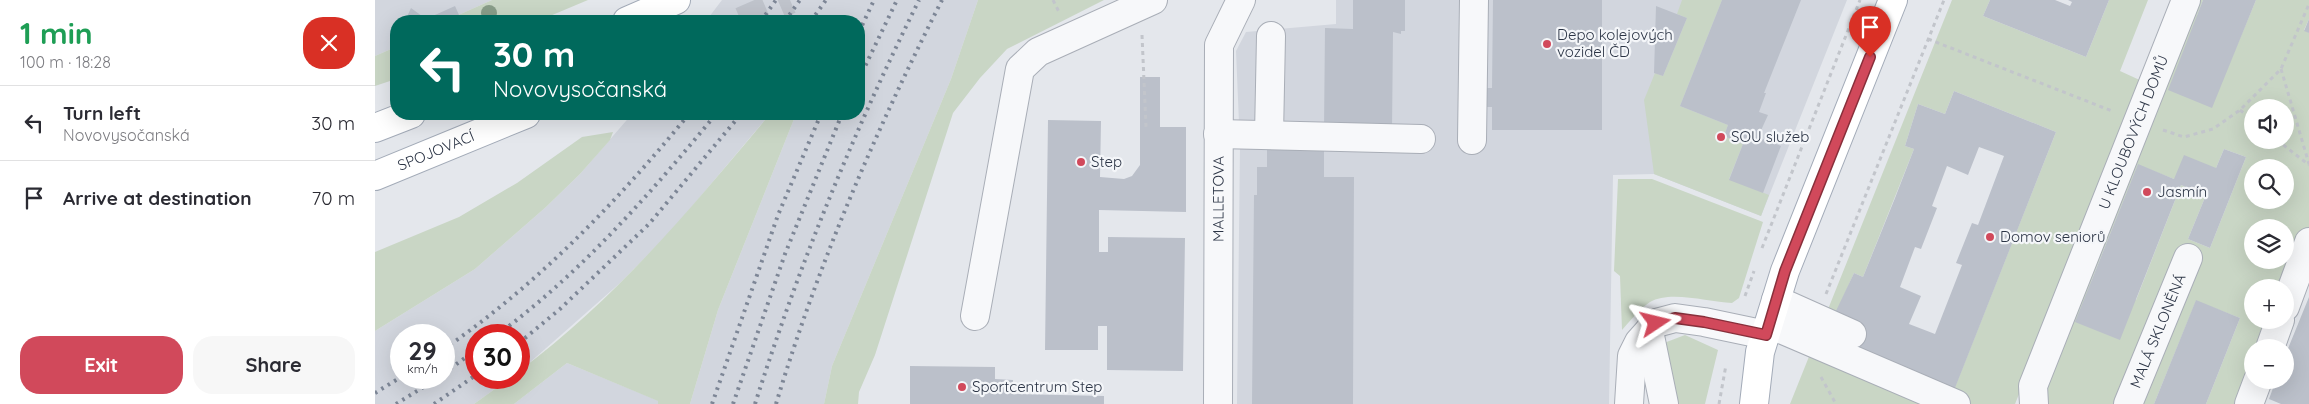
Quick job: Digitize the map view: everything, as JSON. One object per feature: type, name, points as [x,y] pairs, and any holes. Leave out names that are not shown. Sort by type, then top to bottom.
[{"type":"main road","points":[[641,15],[676,0]]},
{"type":"main road","points":[[1754,404],[1760,352],[1785,271],[1893,0]]},
{"type":"main road","points":[[375,128],[396,120]]},
{"type":"main road","name":"SPOJOVACÍ","points":[[375,184],[387,172],[513,120]]},
{"type":"street","name":"MALLETOVA","points":[[1217,404],[1219,45],[1241,0]]},
{"type":"street","points":[[1472,140],[1475,0]]},
{"type":"street","name":"U KLOUBOVÝCH DOMŮ","points":[[2034,404],[2033,386],[2186,0]]},
{"type":"street","points":[[975,316],[1020,68],[1038,52],[1148,2]]},
{"type":"street","points":[[1269,135],[1271,36]]},
{"type":"street","points":[[1219,134],[1421,139]]},
{"type":"street","points":[[2294,283],[2309,242]]},
{"type":"street","name":"MALÁ SKLONĚNÁ","points":[[2128,404],[2188,258]]},
{"type":"street","points":[[1629,404],[1632,356],[1639,342],[1656,323],[1675,318],[1704,322],[1816,318],[1852,334]]},
{"type":"street","points":[[1770,320],[1955,404]]},
{"type":"street","points":[[1649,331],[1664,404]]},
{"type":"street","points":[[2249,404],[2255,389]]},
{"type":"path","points":[[1761,250],[1859,0]]},
{"type":"path","points":[[1816,318],[1944,0]]},
{"type":"path","points":[[1146,127],[1148,2]]},
{"type":"path","points":[[2174,134],[2184,137],[2213,129],[2241,110],[2281,69],[2309,4]]},
{"type":"path","points":[[1928,38],[2139,122]]},
{"type":"path","points":[[2281,69],[2309,165]]},
{"type":"path","points":[[2289,149],[2309,165]]},
{"type":"path","points":[[1745,296],[1756,266]]},
{"type":"path","points":[[1719,404],[1726,365]]},
{"type":"shaded area","points":[[375,0],[492,0],[458,15],[390,15],[390,49],[375,56]]},
{"type":"shaded area","points":[[722,0],[978,0],[951,79],[832,366],[824,404],[690,404],[718,310],[794,120],[865,120],[865,15],[711,15]]},
{"type":"shaded area","points":[[1336,0],[1847,0],[1761,216],[1654,174],[1613,175],[1609,404],[1237,404],[1240,147],[1236,51],[1246,32],[1336,24]]},
{"type":"shaded area","points":[[627,120],[765,120],[673,229],[620,283],[530,362],[530,324],[465,324],[465,389],[495,389],[474,404],[375,404],[375,331],[475,269],[546,207],[580,174]]},
{"type":"shaded area","points":[[567,363],[659,401],[658,404],[514,404]]},
{"type":"green space","points":[[492,0],[588,0],[552,15],[458,15]]},
{"type":"green space","points":[[978,0],[1104,0],[1007,49],[980,78],[953,113],[875,355],[859,392],[858,404],[824,404],[832,366],[951,79]]},
{"type":"green space","points":[[1682,0],[1722,0],[1680,106],[1728,125],[1724,136],[1743,144],[1729,179],[1769,195],[1761,216],[1654,174],[1644,100],[1655,73],[1663,76],[1687,18],[1677,14]]},
{"type":"green space","points":[[1952,0],[1990,0],[1983,16],[2086,57],[2109,0],[2148,0],[2120,71],[2144,82],[2015,404],[1790,404]],"holes":[[[1954,91],[2056,132],[1955,387],[1861,323],[1836,313],[1854,273],[1863,277],[1914,149],[1905,146],[1918,104],[1945,114]]]},
{"type":"green space","points":[[2197,0],[2203,0],[2197,16],[2228,67],[2256,0],[2309,0],[2309,19],[2304,30],[2309,33],[2309,233],[2294,267],[2294,219],[2244,219],[2244,269],[2293,269],[2289,279],[2244,279],[2244,329],[2270,329],[2266,339],[2244,339],[2245,389],[2238,404],[2206,404],[2240,318],[2196,301],[2154,404],[2043,404],[2043,393]],"holes":[[[2224,149],[2246,157],[2245,159],[2294,159],[2294,209],[2244,209],[2244,162],[2210,248],[2188,239],[2206,195],[2181,185],[2136,300],[2091,282],[2138,165],[2174,179],[2216,168]]]},
{"type":"green space","points":[[390,49],[390,81],[375,86],[375,56]]},
{"type":"green space","points":[[765,120],[794,120],[718,310],[690,404],[658,404],[658,401],[567,363],[514,404],[474,404],[495,389],[530,389],[530,362],[621,282],[682,217]]},
{"type":"green space","points":[[613,132],[610,140],[580,174],[546,207],[475,269],[375,331],[375,252],[459,217],[517,183],[582,137]]},
{"type":"green space","points":[[1618,179],[1652,179],[1763,222],[1739,298],[1732,303],[1679,297],[1658,299],[1650,302],[1643,308],[1622,330],[1620,276],[1614,271]]},
{"type":"green space","points":[[1685,335],[1718,350],[1705,404],[1674,404],[1664,343]]},
{"type":"building","points":[[1353,0],[1405,0],[1405,31],[1401,31],[1401,34],[1393,32],[1392,130],[1324,129],[1325,28],[1353,29]]},
{"type":"building","name":"Depo kolejových vozidel ČD","points":[[1493,0],[1602,0],[1602,130],[1492,130],[1492,107],[1484,107],[1484,88],[1492,88]]},
{"type":"building","points":[[1722,0],[1801,0],[1764,93],[1766,93],[1759,112],[1768,115],[1758,137],[1781,146],[1763,193],[1729,180],[1743,144],[1724,136],[1728,125],[1680,106]]},
{"type":"building","points":[[1990,0],[2055,0],[2070,6],[2072,2],[2068,0],[2109,0],[2086,57],[1983,16]]},
{"type":"building","points":[[2203,0],[2256,0],[2212,108],[2168,90]]},
{"type":"building","points":[[455,6],[459,15],[435,15]]},
{"type":"building","points":[[1656,6],[1687,18],[1663,76],[1654,73]]},
{"type":"building","points":[[411,8],[421,15],[408,15]]},
{"type":"building","points":[[2309,19],[2309,33],[2304,31]]},
{"type":"building","points":[[1140,77],[1160,77],[1160,127],[1186,127],[1186,212],[1099,210],[1099,252],[1108,252],[1108,237],[1185,238],[1183,371],[1107,370],[1107,326],[1098,326],[1098,350],[1045,350],[1048,120],[1101,121],[1100,177],[1124,179],[1132,176],[1140,165]]},
{"type":"building","name":"Domov seniorů","points":[[1954,91],[2056,132],[1955,388],[1852,347],[1861,323],[1835,313],[1854,273],[1863,277],[1895,198],[1914,149],[1905,146],[1918,104],[1945,114]],"holes":[[[1979,147],[2004,156],[1978,225],[1972,223],[1956,263],[1962,265],[1935,334],[1909,324],[1921,296],[1900,287],[1915,247],[1921,249],[1937,208],[1932,206],[1947,166],[1968,175]]]},
{"type":"building","points":[[1267,149],[1324,151],[1324,177],[1354,177],[1353,404],[1252,404],[1254,195],[1257,195],[1257,167],[1267,167]]},
{"type":"building","points":[[2224,149],[2246,157],[2210,248],[2188,239],[2206,195],[2181,185],[2120,340],[2075,322],[2138,164],[2174,179],[2184,155],[2216,168]]},
{"type":"building","points":[[2309,297],[2309,404],[2281,404],[2269,399],[2273,389],[2294,389],[2294,339],[2292,339]]},
{"type":"building","points":[[2196,300],[2240,318],[2206,404],[2154,404]]},
{"type":"building","name":"Sportcentrum Step","points":[[910,366],[995,367],[995,379],[1013,380],[1012,394],[1104,396],[1104,404],[910,404]]},
{"type":"tunnel","points":[[755,15],[790,0]]},
{"type":"railway","points":[[765,15],[776,0]]},
{"type":"railway","points":[[789,15],[800,0]]},
{"type":"railway","points":[[815,15],[826,0]]},
{"type":"railway","points":[[865,19],[874,0]]},
{"type":"railway","points":[[865,67],[897,0]]},
{"type":"railway","points":[[865,115],[919,0]]},
{"type":"railway","points":[[776,404],[810,300],[850,198],[894,98],[942,0]]},
{"type":"railway","points":[[455,341],[512,297],[575,240],[634,179],[684,120]]},
{"type":"railway","points":[[511,324],[586,259],[640,203],[711,120]]},
{"type":"railway","points":[[530,334],[560,309],[649,224],[736,120]]},
{"type":"railway","points":[[712,404],[778,215],[818,120]]},
{"type":"railway","points":[[733,404],[785,254],[840,120]]},
{"type":"railway","points":[[755,404],[809,250],[863,120]]},
{"type":"railway","points":[[455,365],[465,358]]},
{"type":"railway","points":[[434,404],[465,383]]},
{"type":"railway","points":[[375,393],[390,384]]},
{"type":"railway","points":[[396,404],[420,389]]},
{"type":"place","name":"Depo kolejových vozidel ČD","points":[[1547,44]]},
{"type":"place","name":"SOU služeb","points":[[1721,137]]},
{"type":"place","name":"Step","points":[[1081,162]]},
{"type":"place","name":"Jasmín","points":[[2147,192]]},
{"type":"place","name":"Domov seniorů","points":[[1990,237]]},
{"type":"place","name":"Sportcentrum Step","points":[[962,387]]},
{"type":"route","points":[[1656,323],[1675,318],[1733,327],[1766,335],[1785,271],[1870,57]]}]
